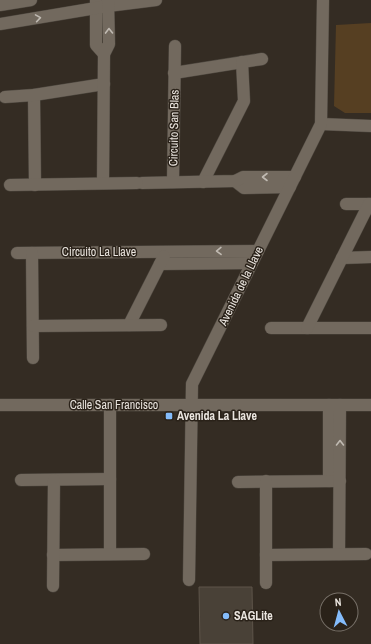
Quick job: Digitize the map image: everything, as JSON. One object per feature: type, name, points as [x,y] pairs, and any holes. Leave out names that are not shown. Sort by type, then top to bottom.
[{"type":"street","points":[[0,5],[31,0]]},
{"type":"street","points":[[0,24],[96,4],[156,0]]},
{"type":"street","name":"Avenida de la Llave","points":[[190,580],[192,384],[321,124],[323,0]]},
{"type":"street","points":[[103,183],[104,54],[109,44],[108,3]]},
{"type":"street","points":[[96,4],[96,45],[104,54]]},
{"type":"street","name":"Circuito San Blas","points":[[173,182],[175,46]]},
{"type":"street","name":"Circuito San Blas","points":[[174,73],[262,59]]},
{"type":"street","points":[[203,182],[244,101],[242,62]]},
{"type":"street","points":[[5,97],[34,95],[104,84]]},
{"type":"street","points":[[34,95],[35,185]]},
{"type":"street","points":[[321,124],[371,126]]},
{"type":"street","name":"Circuito San Blas","points":[[10,185],[235,181],[243,177],[292,182]]},
{"type":"street","points":[[307,328],[370,204],[346,204]]},
{"type":"street","name":"Circuito La Llave","points":[[17,253],[258,251]]},
{"type":"street","points":[[129,325],[166,252]]},
{"type":"street","points":[[32,253],[33,358]]},
{"type":"street","points":[[342,258],[371,257]]},
{"type":"street","points":[[160,264],[252,263]]},
{"type":"street","points":[[33,326],[161,324]]},
{"type":"street","points":[[271,328],[371,328]]},
{"type":"street","name":"Calle San Francisco","points":[[0,405],[371,405]]},
{"type":"street","points":[[110,405],[110,554]]},
{"type":"street","points":[[335,405],[334,481],[339,554]]},
{"type":"street","points":[[21,480],[110,479]]},
{"type":"street","points":[[53,586],[54,480]]},
{"type":"street","points":[[266,481],[266,583]]},
{"type":"street","points":[[238,482],[334,481]]},
{"type":"street","points":[[53,555],[144,554]]},
{"type":"street","points":[[266,555],[366,554]]},
{"type":"shaded area","points":[[371,23],[371,113],[345,113],[334,106],[336,25]]},
{"type":"building","name":"SAGLite","points":[[199,587],[252,587],[253,644],[200,644]]},
{"type":"place","name":"Avenida La Llave","points":[[169,416]]},
{"type":"place","name":"SAGLite","points":[[226,616]]}]
